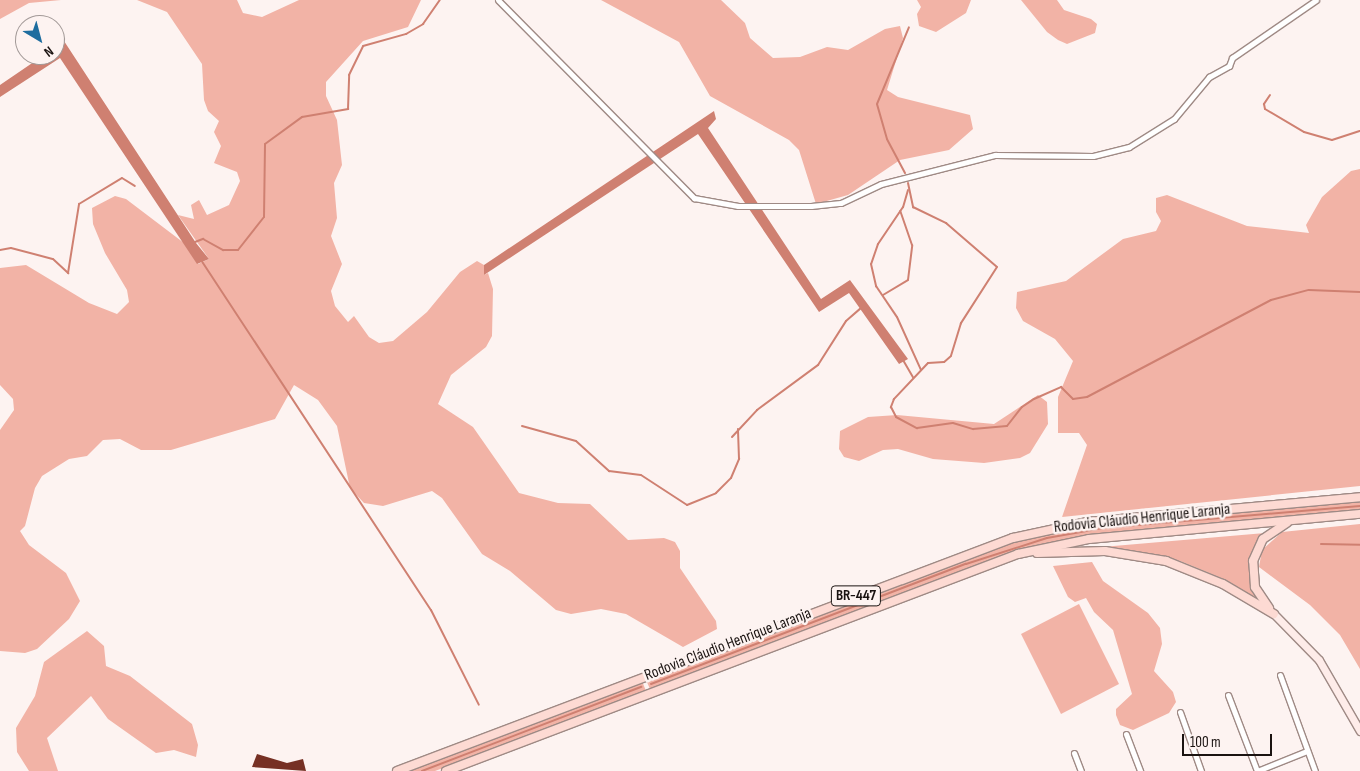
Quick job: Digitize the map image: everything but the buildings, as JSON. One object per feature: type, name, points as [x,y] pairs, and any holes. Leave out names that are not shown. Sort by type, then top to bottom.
[{"type":"main road","name":"Rodovia Cláudio Henrique Laranja","points":[[396,771],[1013,538],[1087,522],[1360,497]]},
{"type":"main road","name":"Rodovia Cláudio Henrique Laranja","points":[[446,771],[983,566],[1035,550],[1089,539],[1360,514]]},
{"type":"main road","points":[[1294,520],[1267,535],[1253,560],[1255,587],[1274,614],[1328,673],[1360,731]]},
{"type":"main road","points":[[983,566],[1059,551],[1136,555],[1209,577],[1274,614]]},
{"type":"street","points":[[498,0],[688,194],[707,203],[811,206],[841,203],[881,184],[994,155],[1093,156],[1112,153],[1161,129],[1210,77],[1229,66],[1232,58],[1316,0]]},
{"type":"street","points":[[1280,675],[1315,771]]},
{"type":"street","points":[[1228,695],[1257,771],[1307,751]]},
{"type":"street","points":[[1180,712],[1201,771]]},
{"type":"street","points":[[1126,734],[1140,771]]},
{"type":"street","points":[[1074,753],[1081,771]]},
{"type":"shaded area","points":[[0,0],[61,0],[29,3],[0,19]]},
{"type":"shaded area","points":[[137,0],[237,0],[243,13],[262,17],[299,0],[421,0],[408,27],[363,41],[326,82],[326,96],[337,120],[342,165],[334,183],[337,218],[331,236],[342,264],[331,291],[335,306],[348,322],[354,316],[369,337],[379,343],[393,341],[427,312],[460,272],[477,261],[484,265],[484,275],[488,273],[493,289],[492,336],[486,347],[451,375],[438,404],[473,427],[519,493],[558,503],[590,504],[628,540],[664,538],[675,542],[680,551],[680,568],[716,621],[717,629],[683,647],[626,614],[601,609],[571,614],[556,610],[510,571],[482,554],[442,498],[432,491],[383,506],[364,503],[350,488],[337,426],[318,400],[294,385],[275,419],[171,450],[141,450],[120,439],[103,440],[87,456],[69,459],[42,476],[35,488],[25,526],[20,531],[29,545],[66,573],[80,601],[69,619],[37,649],[25,653],[0,651],[0,430],[14,410],[13,399],[0,385],[0,268],[26,265],[89,303],[117,314],[129,302],[127,290],[105,253],[93,224],[92,208],[115,196],[126,199],[184,243],[198,264],[209,259],[178,215],[194,219],[191,205],[199,200],[207,215],[229,205],[240,181],[237,172],[214,163],[221,146],[214,132],[219,121],[208,111],[204,100],[202,64],[167,12]]},
{"type":"shaded area","points":[[601,0],[721,0],[745,23],[750,38],[773,58],[800,57],[827,47],[848,50],[885,29],[900,26],[903,38],[887,90],[898,97],[970,115],[973,129],[949,150],[900,160],[848,195],[816,204],[799,150],[789,140],[710,96],[679,42]]},
{"type":"shaded area","points":[[917,0],[971,0],[966,13],[936,32],[919,26],[917,14],[921,7]]},
{"type":"shaded area","points":[[1021,0],[1057,0],[1064,10],[1091,19],[1097,24],[1095,33],[1067,44],[1058,40],[1047,32]]},
{"type":"shaded area","points":[[65,43],[196,243],[209,259],[197,264],[65,65]]},
{"type":"shaded area","points":[[29,65],[49,65],[0,97],[0,85]]},
{"type":"shaded area","points":[[714,111],[716,119],[708,128],[821,299],[850,280],[908,359],[899,364],[849,293],[819,312],[698,134],[484,275],[484,265]]},
{"type":"shaded area","points":[[1360,169],[1360,486],[1062,517],[1087,445],[1079,433],[1058,433],[1058,397],[1073,361],[1055,339],[1023,321],[1016,308],[1017,292],[1066,281],[1123,239],[1156,231],[1161,221],[1156,212],[1156,198],[1167,195],[1247,226],[1309,233],[1306,225],[1322,197],[1351,171]]},
{"type":"shaded area","points":[[1038,395],[1047,402],[1048,424],[1030,453],[1020,458],[984,463],[933,459],[898,449],[883,450],[859,461],[844,457],[839,449],[840,431],[868,417],[897,415],[994,424]]},
{"type":"shaded area","points":[[1360,500],[1360,510],[1107,533],[1034,546],[650,689],[646,680],[1014,541],[1087,525]]},
{"type":"shaded area","points":[[1360,524],[1360,669],[1340,635],[1310,605],[1259,567],[1262,550],[1282,532]]},
{"type":"shaded area","points":[[1265,533],[1254,549],[1249,568],[1257,600],[1221,578],[1180,561],[1102,547]]},
{"type":"shaded area","points":[[1092,562],[1103,581],[1148,613],[1160,628],[1162,644],[1154,671],[1173,692],[1176,702],[1169,713],[1133,730],[1120,725],[1116,715],[1116,709],[1132,694],[1113,630],[1094,612],[1086,598],[1075,602],[1068,597],[1053,566]]},
{"type":"shaded area","points":[[1079,604],[1119,684],[1061,714],[1021,634]]},
{"type":"shaded area","points":[[87,631],[104,646],[106,666],[130,676],[192,724],[198,745],[196,757],[174,750],[156,753],[108,719],[91,696],[47,738],[58,771],[29,771],[17,752],[16,728],[35,696],[44,662]]},
{"type":"shaded area","points":[[642,681],[646,691],[435,771],[407,771]]},
{"type":"waterway","points":[[195,242],[203,239],[223,250],[238,250],[264,217],[265,144],[302,117],[348,109],[349,75],[363,46],[406,34],[423,24],[440,0]]},
{"type":"waterway","points":[[905,173],[887,139],[877,104],[909,27]]},
{"type":"waterway","points":[[1270,95],[1264,104],[1265,109],[1304,132],[1332,140],[1360,131]]},
{"type":"waterway","points":[[0,250],[11,248],[53,259],[68,273],[79,204],[122,178],[135,186]]},
{"type":"waterway","points":[[908,183],[913,207],[946,223],[997,267],[961,323],[951,356],[944,362],[928,363],[894,399],[891,407],[896,417],[917,428],[953,423],[973,429],[1007,426],[1022,407],[1034,399],[1061,387],[1073,399],[1087,397],[1271,300],[1309,290],[1360,292]]},
{"type":"waterway","points":[[908,190],[903,207],[878,244],[871,264],[876,286],[897,317],[921,370]]},
{"type":"waterway","points":[[883,295],[908,280],[912,245],[900,211]]},
{"type":"waterway","points":[[201,260],[431,610],[479,705]]},
{"type":"waterway","points":[[732,437],[757,410],[818,365],[846,321],[861,308]]},
{"type":"waterway","points":[[903,360],[913,377]]},
{"type":"waterway","points":[[522,426],[576,441],[609,471],[641,475],[687,505],[716,493],[731,478],[739,459],[738,429]]},
{"type":"waterway","points":[[651,684],[966,564],[1047,538],[1103,528],[1360,506]]},
{"type":"waterway","points":[[1321,544],[1360,545]]},
{"type":"waterway","points":[[422,771],[641,687]]}]
